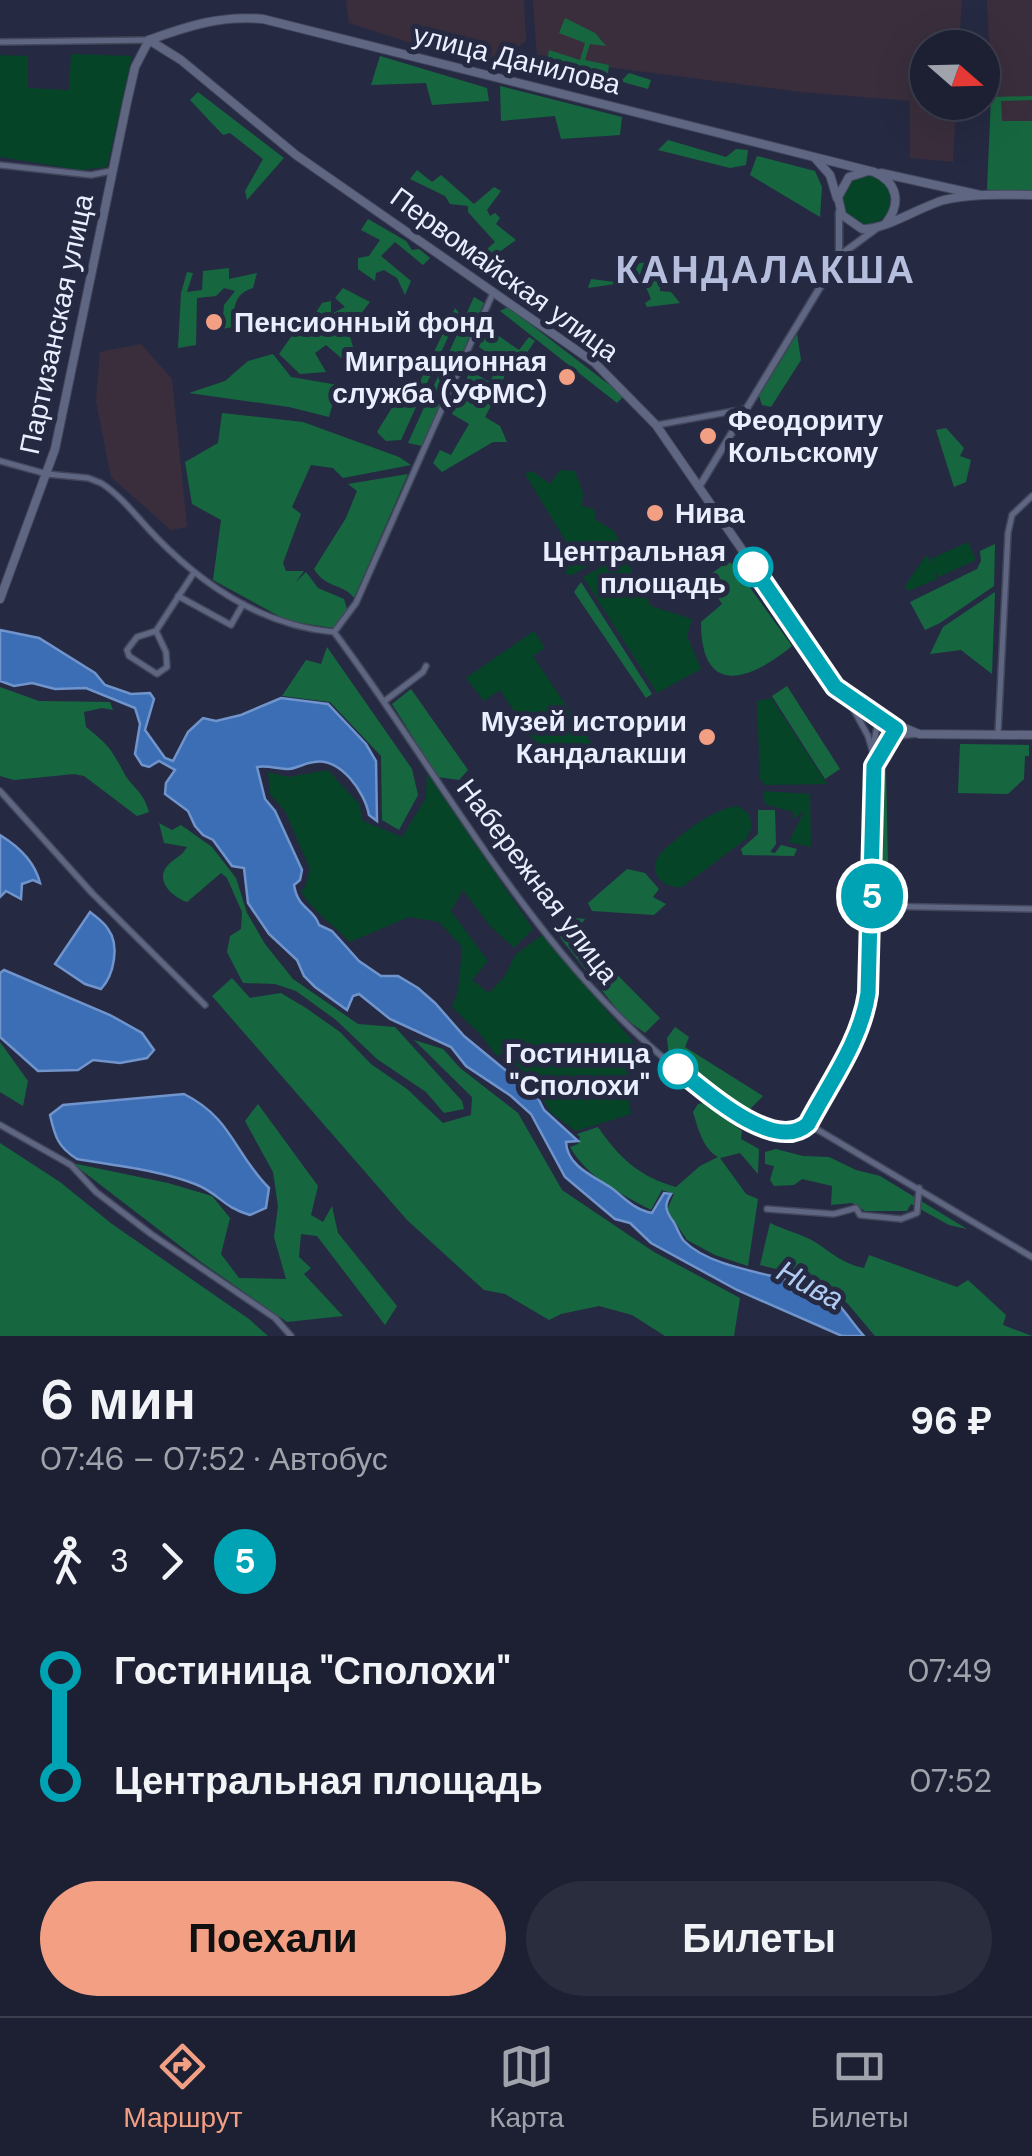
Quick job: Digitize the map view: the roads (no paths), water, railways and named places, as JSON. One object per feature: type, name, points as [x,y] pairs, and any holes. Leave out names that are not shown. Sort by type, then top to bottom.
[{"type":"main road","name":"улица Данилова","points":[[149,40],[203,21],[234,16],[263,19],[980,195]]},
{"type":"main road","name":"Партизанская улица","points":[[0,599],[48,474],[136,67],[149,40]]},
{"type":"main road","name":"Первомайская улица","points":[[149,40],[181,60],[296,155],[595,362],[656,425],[835,687],[847,698],[890,723],[919,734],[1032,735]]},
{"type":"main road","points":[[812,155],[830,175],[838,205],[854,226],[882,225],[922,206],[980,195],[1032,195]]},
{"type":"main road","points":[[838,205],[845,181],[860,172],[874,172],[889,181],[896,196],[893,214],[882,225]]},
{"type":"street","points":[[0,42],[149,40]]},
{"type":"street","name":"Партизанская улица","points":[[0,165],[91,175],[112,171]]},
{"type":"street","points":[[838,205],[839,256]]},
{"type":"street","points":[[699,488],[839,256],[882,225]]},
{"type":"street","points":[[0,461],[48,474],[88,478],[110,489],[193,574],[243,604],[300,628],[334,632],[356,603],[494,291]]},
{"type":"street","points":[[656,425],[748,409]]},
{"type":"street","points":[[998,735],[1008,532],[1012,515],[1032,496]]},
{"type":"street","points":[[156,632],[168,667],[156,674],[129,656],[127,650],[137,637],[156,632],[193,574]]},
{"type":"street","points":[[178,596],[232,626],[243,604]]},
{"type":"street","name":"Набережная улица","points":[[334,632],[386,700],[436,780],[542,930],[613,1012],[665,1059],[746,1118],[782,1135],[798,1133],[808,1124]]},
{"type":"street","points":[[386,700],[426,666]]},
{"type":"street","name":"Первомайская улица","points":[[808,1124],[865,1012],[875,760],[847,698]]},
{"type":"street","points":[[873,752],[877,728],[890,723],[895,734],[875,760]]},
{"type":"street","name":"Первомайская улица","points":[[888,744],[899,736],[919,734]]},
{"type":"street","points":[[0,791],[92,893],[205,1004]]},
{"type":"street","points":[[872,906],[1032,909]]},
{"type":"street","points":[[808,1124],[1032,1257]]},
{"type":"street","points":[[0,1125],[71,1165],[96,1192],[275,1318],[291,1336]]},
{"type":"street","points":[[767,1209],[834,1214],[856,1208],[860,1215],[900,1218],[917,1213],[919,1188]]},
{"type":"water","name":"Нива","points":[[0,630],[39,638],[95,673],[105,685],[131,694],[150,693],[154,699],[145,730],[165,758],[173,761],[188,732],[203,718],[216,721],[241,715],[281,698],[328,704],[366,744],[376,761],[377,821],[369,815],[350,778],[333,765],[314,762],[289,769],[257,767],[265,799],[275,811],[302,870],[294,885],[296,893],[319,925],[332,931],[359,961],[381,976],[398,976],[418,988],[464,1036],[537,1096],[544,1110],[578,1141],[566,1142],[567,1150],[582,1169],[634,1206],[652,1213],[664,1193],[671,1194],[666,1204],[668,1214],[684,1241],[697,1251],[731,1266],[822,1291],[864,1336],[842,1336],[737,1290],[651,1243],[630,1223],[615,1219],[565,1177],[531,1114],[466,1066],[451,1047],[390,1019],[359,994],[353,996],[347,1010],[315,987],[248,903],[244,868],[232,866],[213,840],[195,826],[188,811],[165,794],[166,783],[175,770],[159,761],[149,767],[142,765],[135,754],[140,724],[135,708],[86,688],[55,689],[32,683],[14,686],[0,681]]},
{"type":"water","points":[[0,835],[25,855],[38,875],[40,883],[33,880],[22,884],[21,899],[6,891],[0,897]]},
{"type":"water","points":[[90,912],[106,926],[114,943],[112,968],[101,989],[85,984],[55,964]]},
{"type":"water","points":[[4,970],[110,1015],[142,1033],[154,1050],[147,1058],[120,1063],[93,1060],[78,1070],[38,1071],[0,1037],[0,973]]},
{"type":"water","points":[[184,1094],[223,1125],[269,1188],[266,1208],[250,1215],[181,1179],[77,1159],[58,1141],[50,1115],[63,1105]]},
{"type":"place","name":"Пенсионный фонд","points":[[214,322]]},
{"type":"place","name":"Миграционная служба (УФМС)","points":[[567,377]]},
{"type":"place","name":"Феодориту Кольскому","points":[[708,436]]},
{"type":"place","name":"Нива","points":[[655,513]]},
{"type":"place","name":"Центральная площадь","points":[[753,567]]},
{"type":"place","name":"Музей истории Кандалакши","points":[[707,737]]},
{"type":"place","name":"Гостиница \"Сполохи\"","points":[[678,1069]]},
{"type":"district","name":"КАНДАЛАКША","points":[[766,270]]}]
